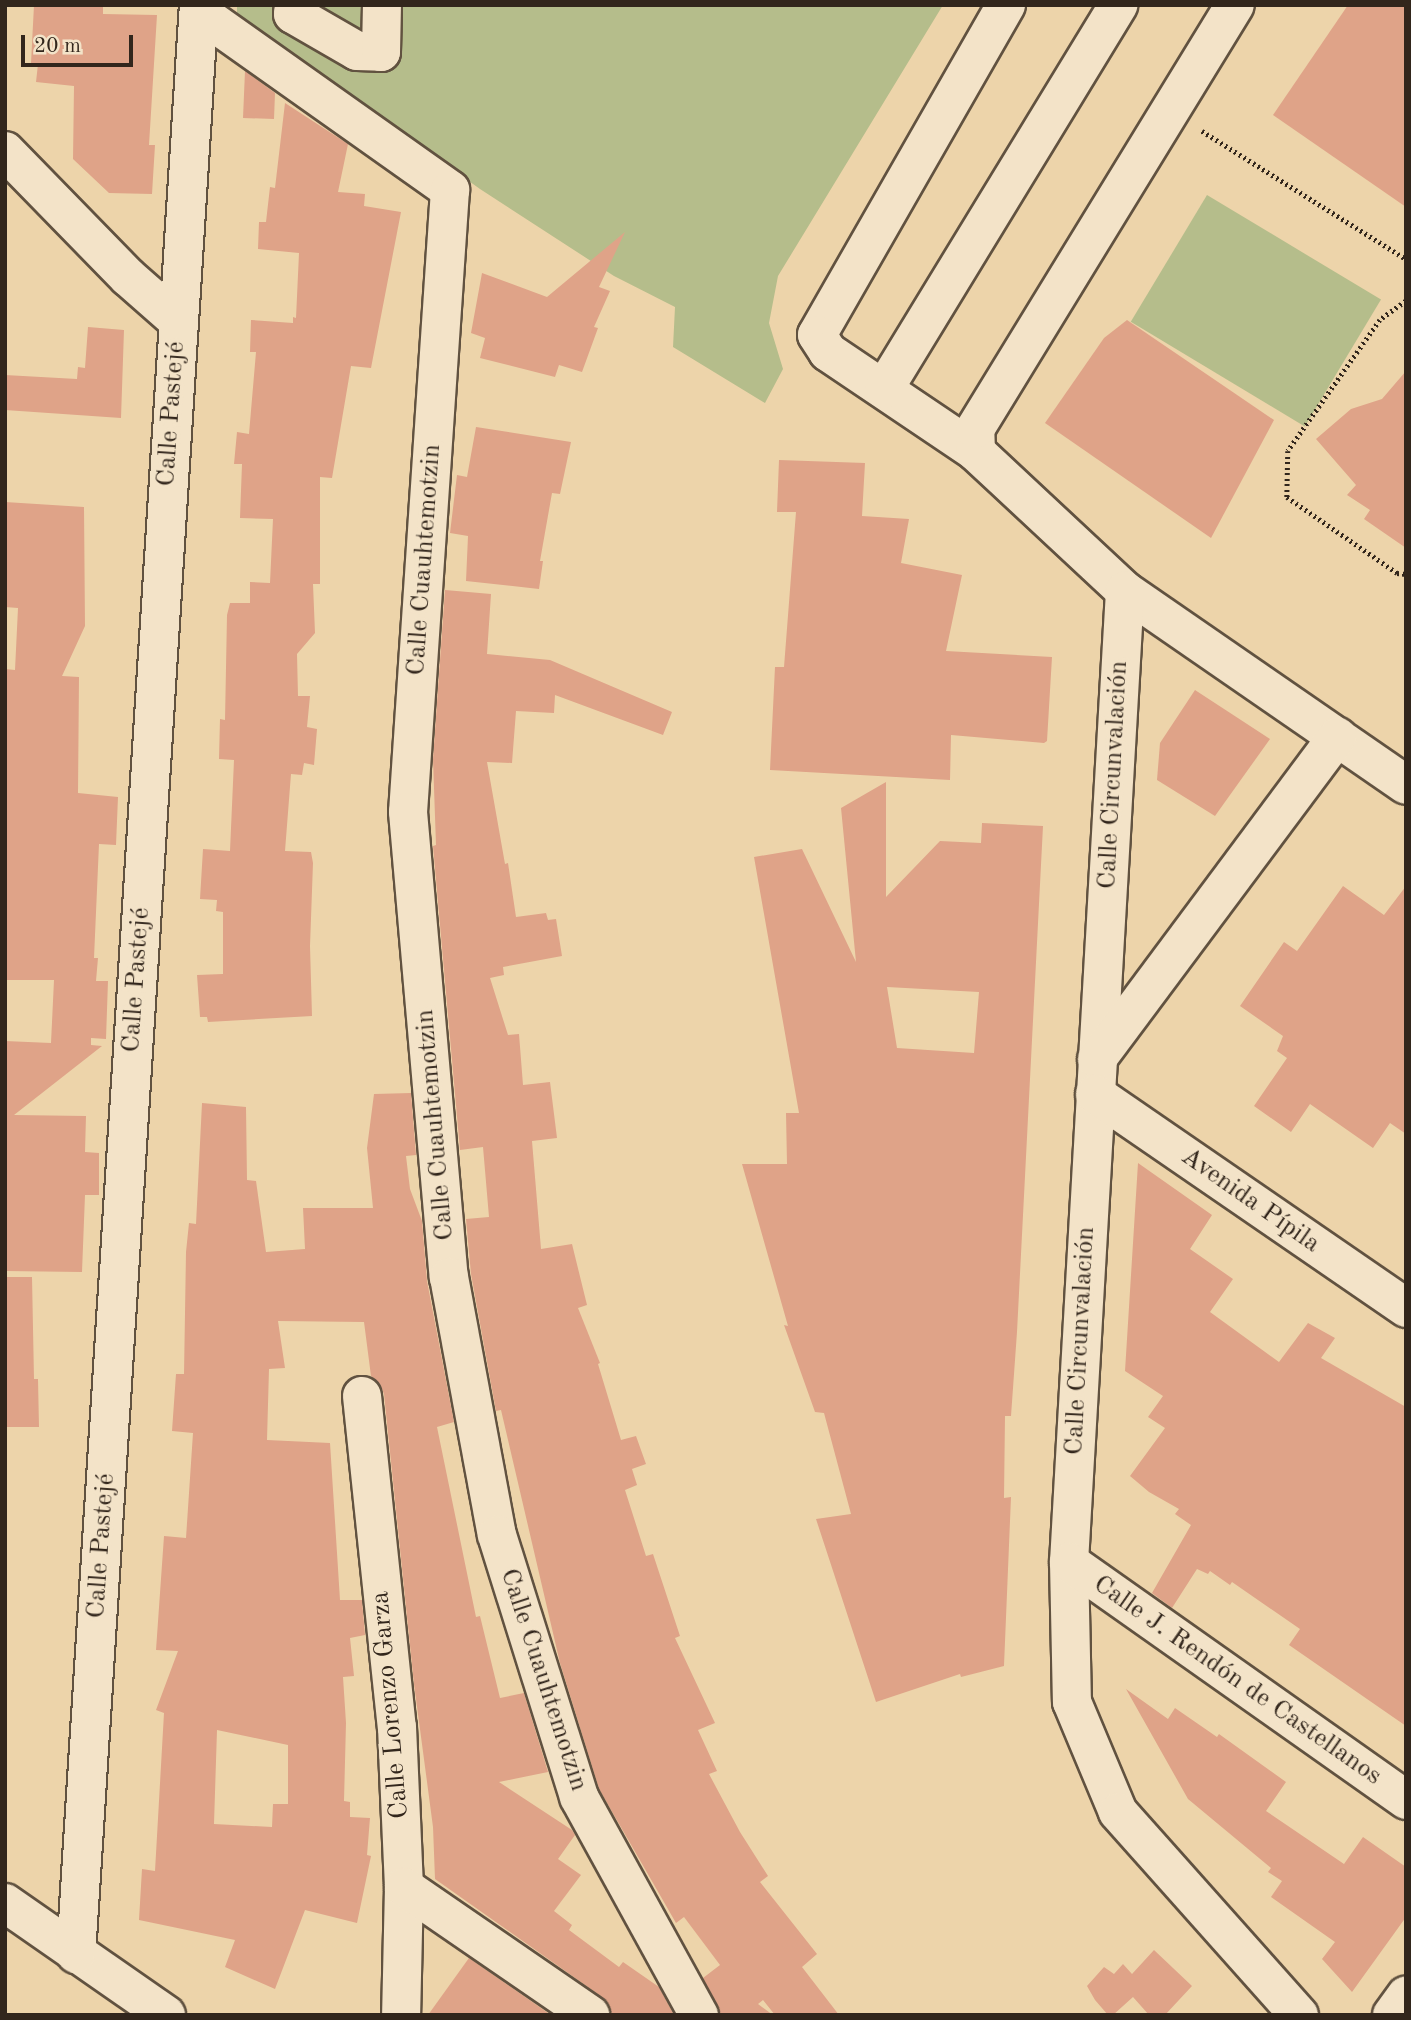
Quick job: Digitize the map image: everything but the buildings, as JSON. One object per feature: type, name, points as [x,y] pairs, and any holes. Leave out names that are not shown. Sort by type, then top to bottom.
[{"type":"street","points":[[294,5],[293,13],[357,51],[381,51],[382,5]]},
{"type":"street","points":[[1006,5],[817,335],[828,352],[976,452],[1125,591],[1406,785]]},
{"type":"street","points":[[884,389],[1118,5]]},
{"type":"street","points":[[976,452],[975,429],[1235,5]]},
{"type":"street","name":"Calle Cuauhtemotzin","points":[[199,9],[450,190],[408,812],[449,1278],[497,1535],[579,1797],[699,2015]]},
{"type":"street","name":"Calle Pastejé","points":[[76,1954],[199,9]]},
{"type":"street","points":[[5,150],[128,276],[178,321]]},
{"type":"street","name":"Calle Circunvalación","points":[[1125,591],[1069,1562],[1072,1702],[1118,1812],[1299,2015]]},
{"type":"street","points":[[1096,1076],[1337,737]]},
{"type":"street","name":"Avenida Pípila","points":[[1096,1076],[1406,1308]]},
{"type":"street","name":"Calle Lorenzo Garza","points":[[362,1396],[397,1727],[404,1887],[401,2015]]},
{"type":"street","name":"Calle J. Rendón de Castellanos","points":[[1069,1562],[1406,1800]]},
{"type":"street","points":[[404,1887],[590,2015]]},
{"type":"street","points":[[9,1913],[76,1954],[166,2015]]},
{"type":"street","points":[[1392,2015],[1406,1996]]},
{"type":"path","points":[[1171,111],[1406,259]]},
{"type":"path","points":[[1406,300],[1380,320],[1288,452],[1287,498],[1396,573],[1406,574]]},
{"type":"green space","points":[[237,5],[943,5],[778,276],[769,323],[783,369],[765,403],[673,347],[675,307],[614,276],[480,189],[237,15]]},
{"type":"green space","points":[[1207,195],[1381,300],[1305,426],[1131,322]]}]
